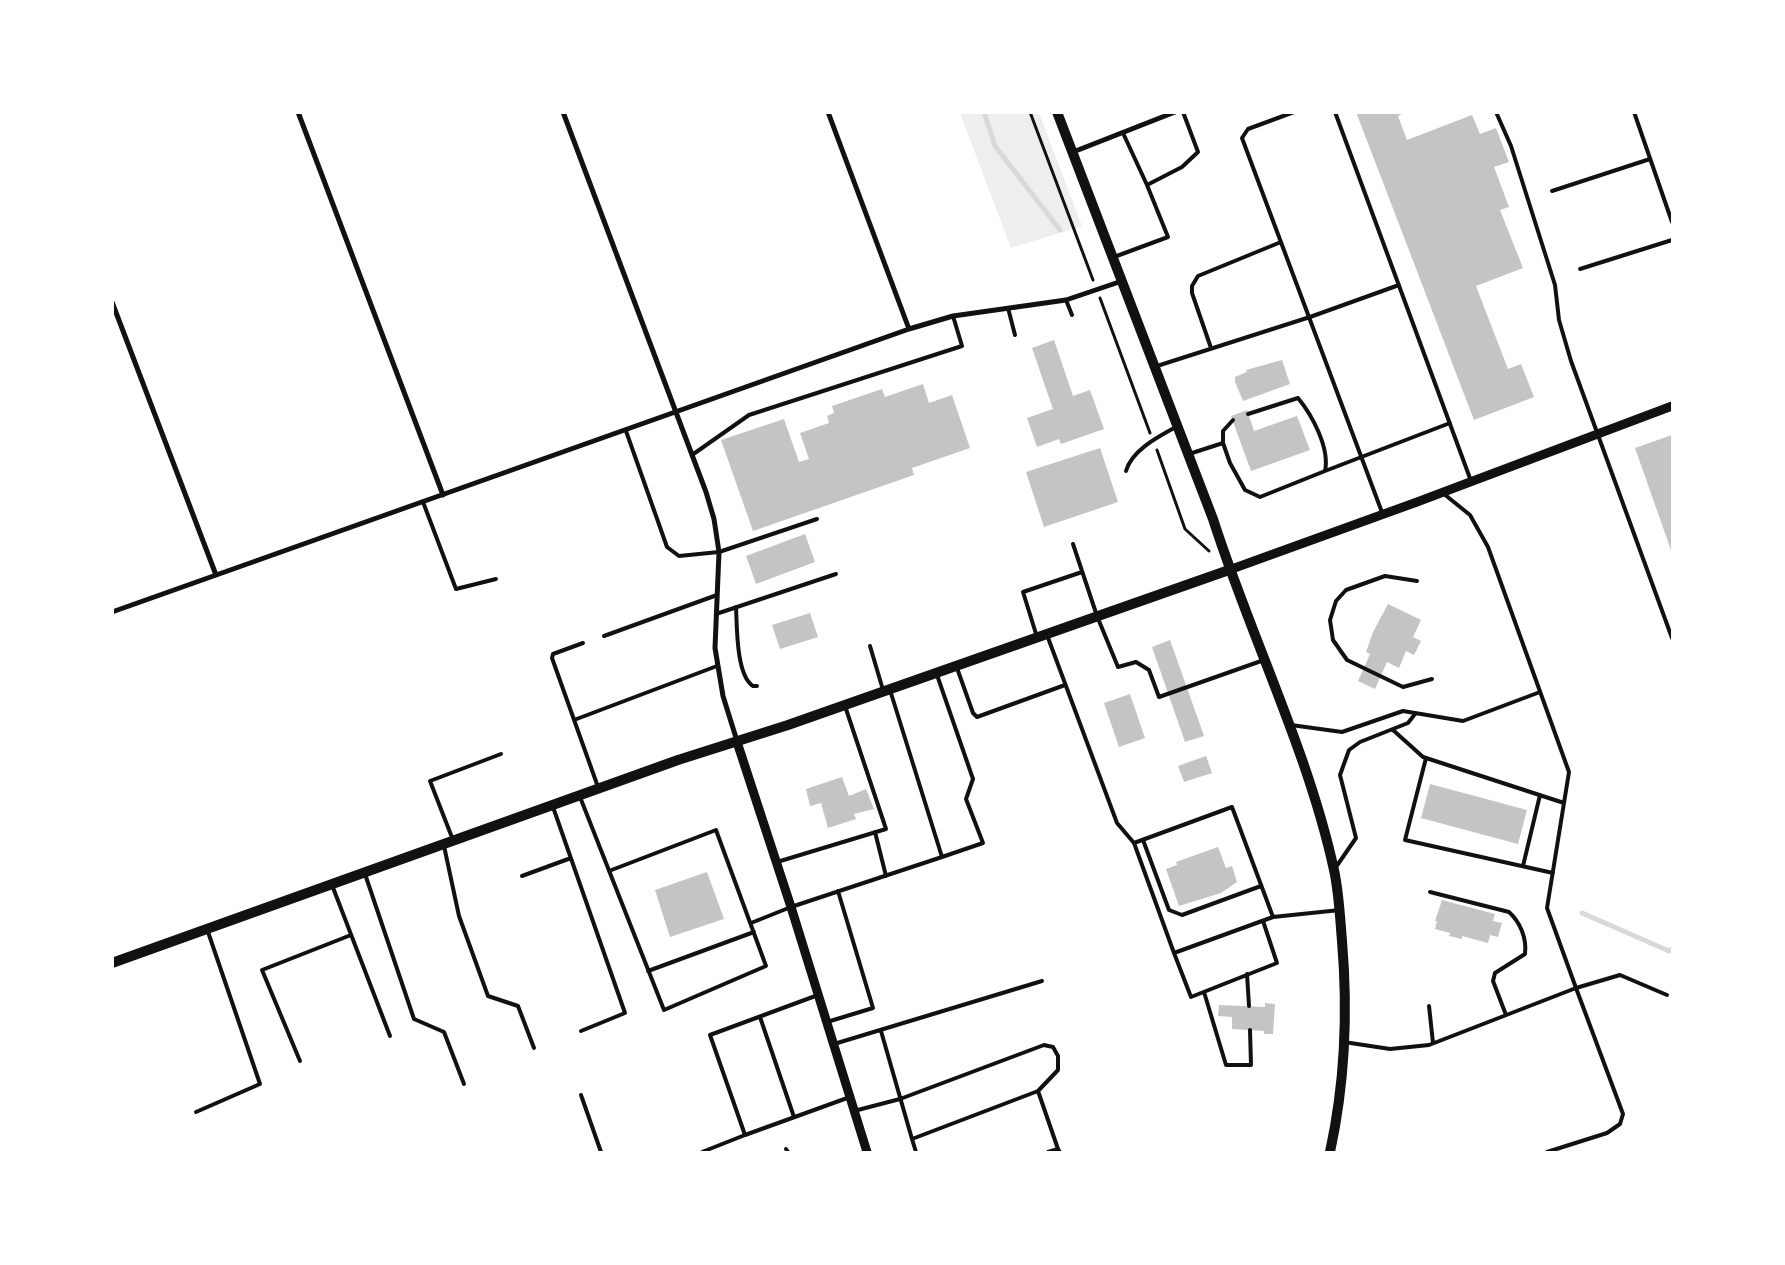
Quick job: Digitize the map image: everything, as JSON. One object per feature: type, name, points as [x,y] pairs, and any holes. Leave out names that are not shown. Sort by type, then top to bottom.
[{"type":"main road","points":[[1057,112],[1154,367],[1190,454],[1230,570],[1305,771],[1334,870],[1340,910],[1345,978],[1342,1072],[1330,1152]]},
{"type":"main road","points":[[112,963],[449,844],[678,760],[738,742],[1230,570]]},
{"type":"street","points":[[298,112],[443,495]]},
{"type":"street","points":[[563,112],[677,413],[714,520],[719,552],[715,648],[726,711],[777,862],[867,1152]]},
{"type":"street","points":[[828,112],[909,330]]},
{"type":"street","points":[[1073,152],[1175,112]]},
{"type":"street","points":[[112,612],[909,330],[953,316],[1066,300],[1122,281]]},
{"type":"street","points":[[112,302],[216,575]]},
{"type":"street","points":[[1230,570],[1383,515],[1672,406]]},
{"type":"lane","points":[[1147,185],[1182,168],[1198,152],[1183,112]]},
{"type":"lane","points":[[1294,112],[1248,129],[1242,138],[1383,515]]},
{"type":"lane","points":[[1335,112],[1471,481]]},
{"type":"lane","points":[[1496,112],[1511,146],[1555,285],[1559,320],[1597,434],[1672,638]]},
{"type":"lane","points":[[1634,112],[1672,222]]},
{"type":"lane","points":[[1113,257],[1168,237],[1123,132]]},
{"type":"lane","points":[[1552,191],[1650,159]]},
{"type":"lane","points":[[1580,269],[1672,240]]},
{"type":"lane","points":[[1211,348],[1192,292],[1194,280],[1198,276],[1281,242]]},
{"type":"lane","points":[[1154,367],[1310,317],[1399,285]]},
{"type":"lane","points":[[1066,300],[1072,315]]},
{"type":"lane","points":[[1008,308],[1015,335]]},
{"type":"lane","points":[[692,455],[750,415],[962,346],[953,316]]},
{"type":"lane","points":[[1248,414],[1298,398],[1307,409],[1323,446],[1326,463],[1325,471]]},
{"type":"lane","points":[[1233,420],[1223,430],[1224,443],[1230,463],[1245,490],[1260,497],[1450,424]]},
{"type":"lane","points":[[1126,471],[1132,458],[1153,440],[1178,426]]},
{"type":"lane","points":[[626,431],[667,547],[679,556],[719,552],[817,519]]},
{"type":"lane","points":[[1190,454],[1224,443]]},
{"type":"lane","points":[[1442,493],[1470,515],[1488,547],[1569,772],[1547,908],[1623,1114],[1620,1124],[1606,1133],[1547,1152]]},
{"type":"lane","points":[[423,502],[456,589],[496,580]]},
{"type":"lane","points":[[1073,544],[1097,616],[1118,666],[1136,662],[1149,670],[1159,698],[1264,660]]},
{"type":"lane","points":[[1082,572],[1023,592],[1065,685],[1117,823],[1134,844],[1191,996],[1278,963],[1263,921]]},
{"type":"lane","points":[[716,614],[836,574]]},
{"type":"lane","points":[[1417,581],[1384,576],[1346,590],[1336,600],[1330,620],[1331,627],[1333,640],[1347,660],[1364,669],[1403,687],[1432,679]]},
{"type":"lane","points":[[604,636],[718,595]]},
{"type":"lane","points":[[736,607],[742,666],[748,683],[757,686]]},
{"type":"lane","points":[[583,643],[553,654],[552,658],[599,790]]},
{"type":"lane","points":[[870,646],[942,857]]},
{"type":"lane","points":[[956,665],[973,713],[977,717],[1065,685]]},
{"type":"lane","points":[[574,720],[718,666]]},
{"type":"lane","points":[[751,923],[791,907],[983,843],[966,799],[974,779],[936,672]]},
{"type":"lane","points":[[1288,725],[1342,732],[1403,711],[1463,721],[1540,692]]},
{"type":"lane","points":[[777,862],[886,829],[845,704]]},
{"type":"lane","points":[[1334,870],[1356,838],[1340,776],[1349,750],[1360,742],[1408,723],[1415,714]]},
{"type":"lane","points":[[1393,730],[1426,758],[1564,803]]},
{"type":"lane","points":[[501,754],[430,782],[449,844],[459,916],[488,996],[518,1006],[534,1048]]},
{"type":"lane","points":[[1426,758],[1405,840],[1553,873]]},
{"type":"lane","points":[[1522,866],[1540,795]]},
{"type":"lane","points":[[580,797],[648,971],[664,1010],[766,966],[716,830],[609,871]]},
{"type":"lane","points":[[552,806],[626,1013],[581,1031]]},
{"type":"lane","points":[[1134,844],[1232,807],[1273,918]]},
{"type":"lane","points":[[875,832],[886,876]]},
{"type":"lane","points":[[1143,840],[1169,910],[1182,915],[1261,886]]},
{"type":"lane","points":[[522,876],[571,858]]},
{"type":"lane","points":[[364,874],[414,1019],[444,1032],[464,1084]]},
{"type":"lane","points":[[332,885],[390,1036]]},
{"type":"lane","points":[[827,1022],[873,1008],[838,892]]},
{"type":"lane","points":[[1430,892],[1509,912],[1517,920],[1526,945],[1525,954],[1495,973],[1493,981],[1506,1015]]},
{"type":"lane","points":[[1174,954],[1273,918],[1340,910]]},
{"type":"lane","points":[[196,1112],[260,1084],[207,929]]},
{"type":"lane","points":[[648,971],[754,932]]},
{"type":"lane","points":[[300,1061],[262,970],[351,935]]},
{"type":"lane","points":[[1247,974],[1249,1006]]},
{"type":"lane","points":[[1344,1042],[1390,1049],[1433,1043],[1576,988],[1620,975],[1666,995]]},
{"type":"lane","points":[[834,1044],[1042,981]]},
{"type":"lane","points":[[1204,992],[1226,1065],[1251,1065],[1250,1030]]},
{"type":"lane","points":[[745,1135],[710,1035],[818,995]]},
{"type":"lane","points":[[1430,1006],[1433,1043]]},
{"type":"lane","points":[[760,1017],[794,1117]]},
{"type":"lane","points":[[881,1031],[916,1152]]},
{"type":"lane","points":[[854,1111],[900,1099],[1044,1045],[1053,1047],[1058,1056],[1058,1070],[1038,1091],[912,1140]]},
{"type":"lane","points":[[1038,1091],[1059,1150],[1048,1152]]},
{"type":"lane","points":[[581,1095],[601,1152]]},
{"type":"lane","points":[[702,1152],[850,1097]]},
{"type":"lane","points":[[1564,1147],[1566,1152]]},
{"type":"path","points":[[1030,112],[1185,529],[1210,552]]},
{"type":"shaded area","points":[[960,113],[1039,113],[1082,226],[1011,248]]},
{"type":"building","points":[[1356,112],[1406,112],[1398,116],[1407,140],[1472,115],[1480,134],[1496,128],[1509,162],[1494,167],[1509,207],[1500,210],[1523,268],[1476,286],[1508,369],[1521,364],[1534,397],[1474,420]]},
{"type":"building","points":[[1054,340],[1073,396],[1090,390],[1104,429],[1061,444],[1059,439],[1037,447],[1027,418],[1053,409],[1032,348]]},
{"type":"building","points":[[1282,360],[1290,384],[1243,401],[1235,382],[1235,377],[1247,372],[1246,370]]},
{"type":"building","points":[[923,384],[929,403],[952,395],[970,448],[912,468],[914,475],[753,531],[721,440],[784,419],[799,462],[809,459],[800,433],[829,423],[827,416],[834,413],[832,406],[882,389],[885,397]]},
{"type":"building","points":[[1247,410],[1254,431],[1297,416],[1310,450],[1251,471],[1231,416]]},
{"type":"building","points":[[1672,435],[1672,553],[1635,448]]},
{"type":"building","points":[[1100,448],[1118,502],[1044,527],[1026,472]]},
{"type":"building","points":[[805,534],[815,562],[756,584],[746,556]]},
{"type":"building","points":[[1388,604],[1421,620],[1413,637],[1421,641],[1414,655],[1406,651],[1399,668],[1387,662],[1375,689],[1358,681],[1370,654],[1366,652],[1373,632]]},
{"type":"building","points":[[810,613],[818,637],[780,649],[772,625]]},
{"type":"building","points":[[1170,640],[1204,736],[1185,742],[1152,647]]},
{"type":"building","points":[[1130,694],[1145,738],[1119,747],[1104,703]]},
{"type":"building","points":[[1206,756],[1212,773],[1184,782],[1178,766]]},
{"type":"building","points":[[842,777],[849,796],[866,789],[874,809],[854,814],[856,819],[828,828],[821,803],[810,806],[806,789]]},
{"type":"building","points":[[1430,784],[1527,810],[1518,844],[1421,818]]},
{"type":"building","points":[[1218,847],[1226,868],[1232,866],[1237,882],[1221,893],[1179,906],[1166,869],[1177,865],[1176,862]]},
{"type":"building","points":[[707,872],[724,919],[670,937],[655,890]]},
{"type":"building","points":[[1442,900],[1495,914],[1493,921],[1502,923],[1498,937],[1490,935],[1488,943],[1462,936],[1462,939],[1449,936],[1450,933],[1435,929],[1437,921],[1435,921]]},
{"type":"building","points":[[1265,1003],[1275,1004],[1273,1034],[1264,1034],[1264,1031],[1232,1029],[1232,1017],[1218,1016],[1219,1005],[1265,1007]]},
{"type":"waterway","points":[[984,112],[995,146],[1060,230]]},
{"type":"waterway","points":[[1582,913],[1669,951],[1672,949]]}]
